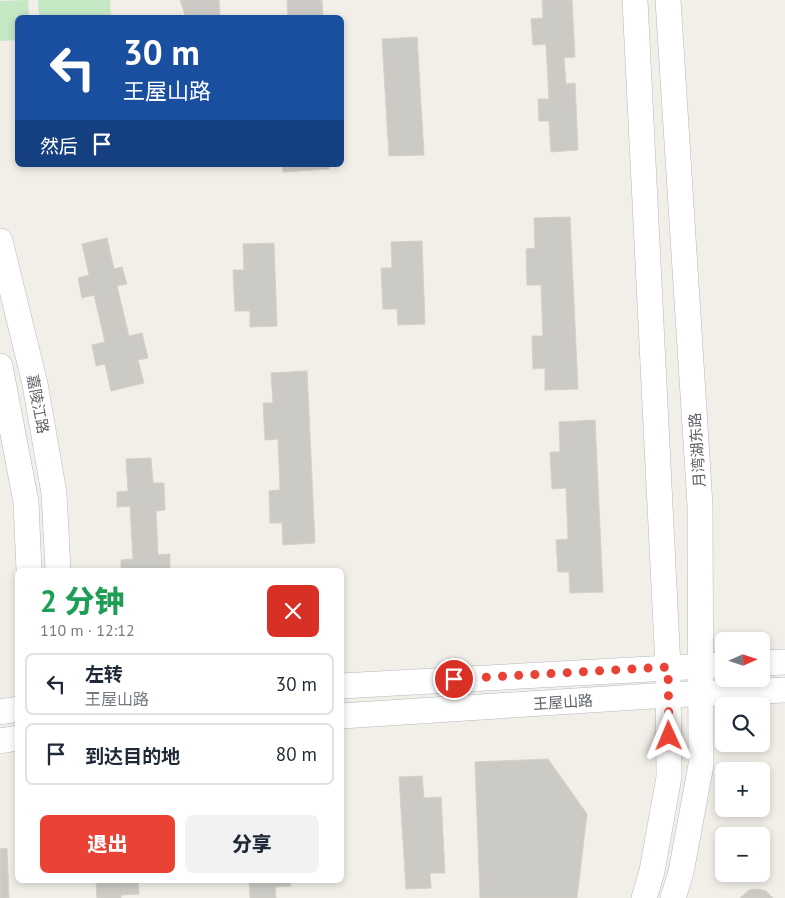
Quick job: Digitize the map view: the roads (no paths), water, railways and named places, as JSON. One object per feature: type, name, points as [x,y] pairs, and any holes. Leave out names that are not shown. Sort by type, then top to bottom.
[{"type":"street","points":[[635,0],[668,667],[669,777],[652,871],[644,898]]},
{"type":"street","name":"月湾湖东路","points":[[668,0],[712,665],[701,693],[701,765],[682,872],[673,898]]},
{"type":"street","name":"嘉陵江路","points":[[0,241],[35,384],[54,493],[58,568]]},
{"type":"street","name":"嘉陵江路","points":[[0,366],[26,502],[29,568]]},
{"type":"street","points":[[770,663],[785,662]]},
{"type":"street","name":"王屋山路","points":[[344,686],[712,665]]},
{"type":"street","name":"王屋山路","points":[[344,716],[701,693],[785,690]]},
{"type":"street","points":[[0,712],[15,710]]},
{"type":"street","points":[[0,741],[15,738]]}]
